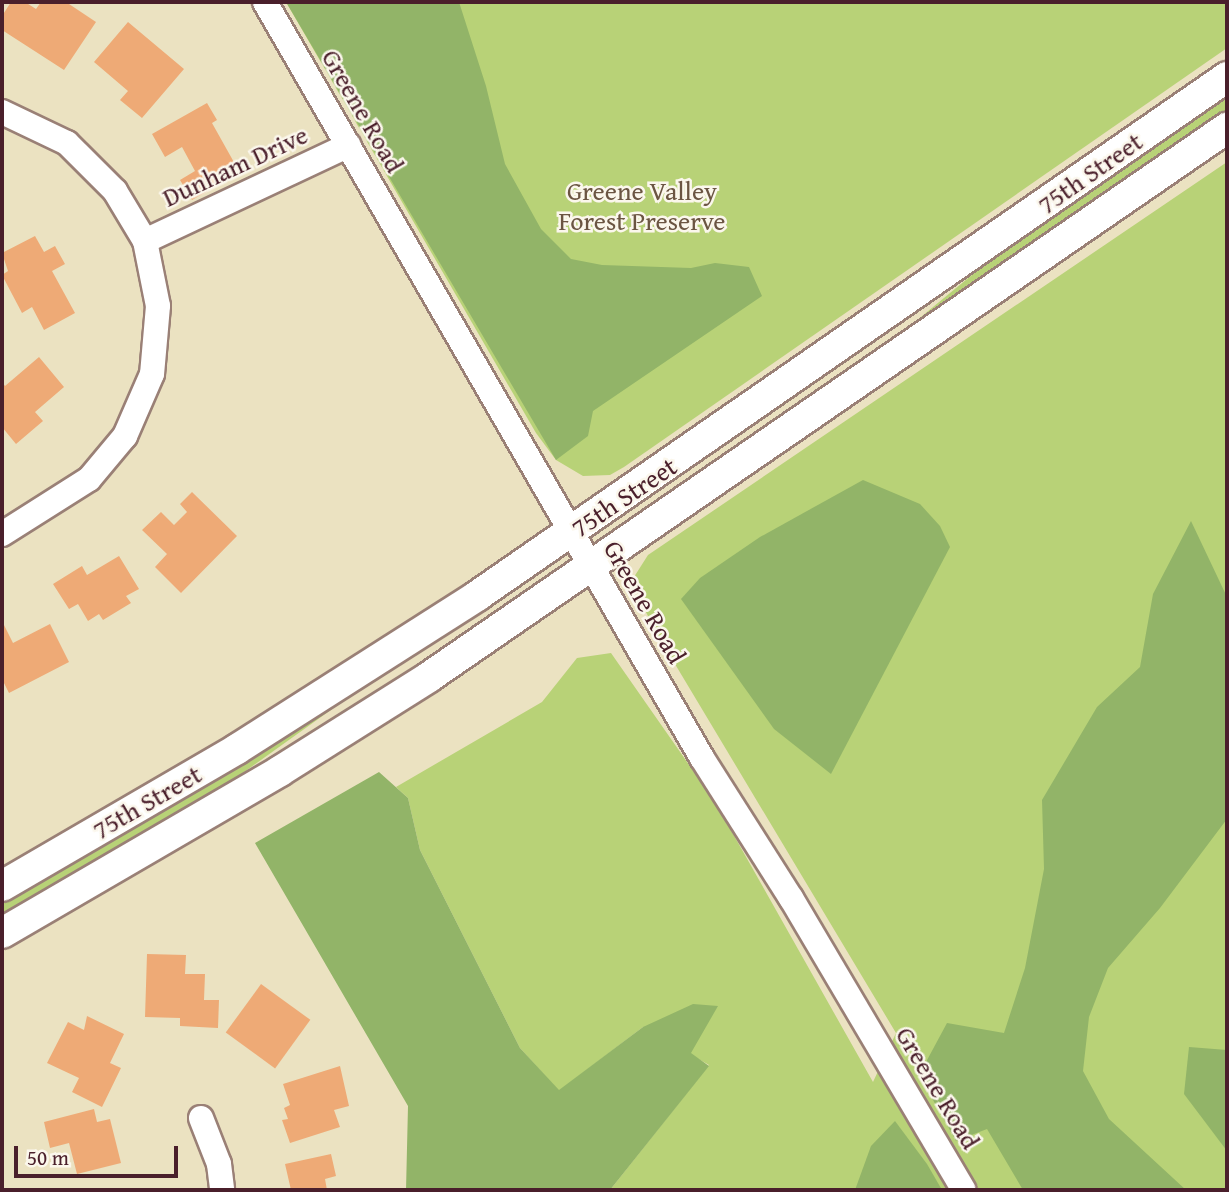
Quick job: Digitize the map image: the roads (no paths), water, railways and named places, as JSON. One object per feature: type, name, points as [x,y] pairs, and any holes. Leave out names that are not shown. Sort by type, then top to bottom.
[{"type":"main road","name":"75th Street","points":[[2,886],[237,749],[571,533],[1227,77]]},
{"type":"main road","name":"75th Street","points":[[2,933],[280,771],[591,568],[1227,128]]},
{"type":"street","name":"Greene Road","points":[[265,2],[591,568],[964,1190]]},
{"type":"street","points":[[2,112],[38,126],[93,165],[115,191],[145,241],[158,306],[157,340],[141,405],[125,436],[89,479],[62,500],[2,534]]},
{"type":"street","name":"Dunham Drive","points":[[145,241],[349,145]]},
{"type":"street","points":[[201,1118],[219,1164],[222,1190]]},
{"type":"park label","name":"Greene Valley Forest Preserve","points":[[642,206]]}]
